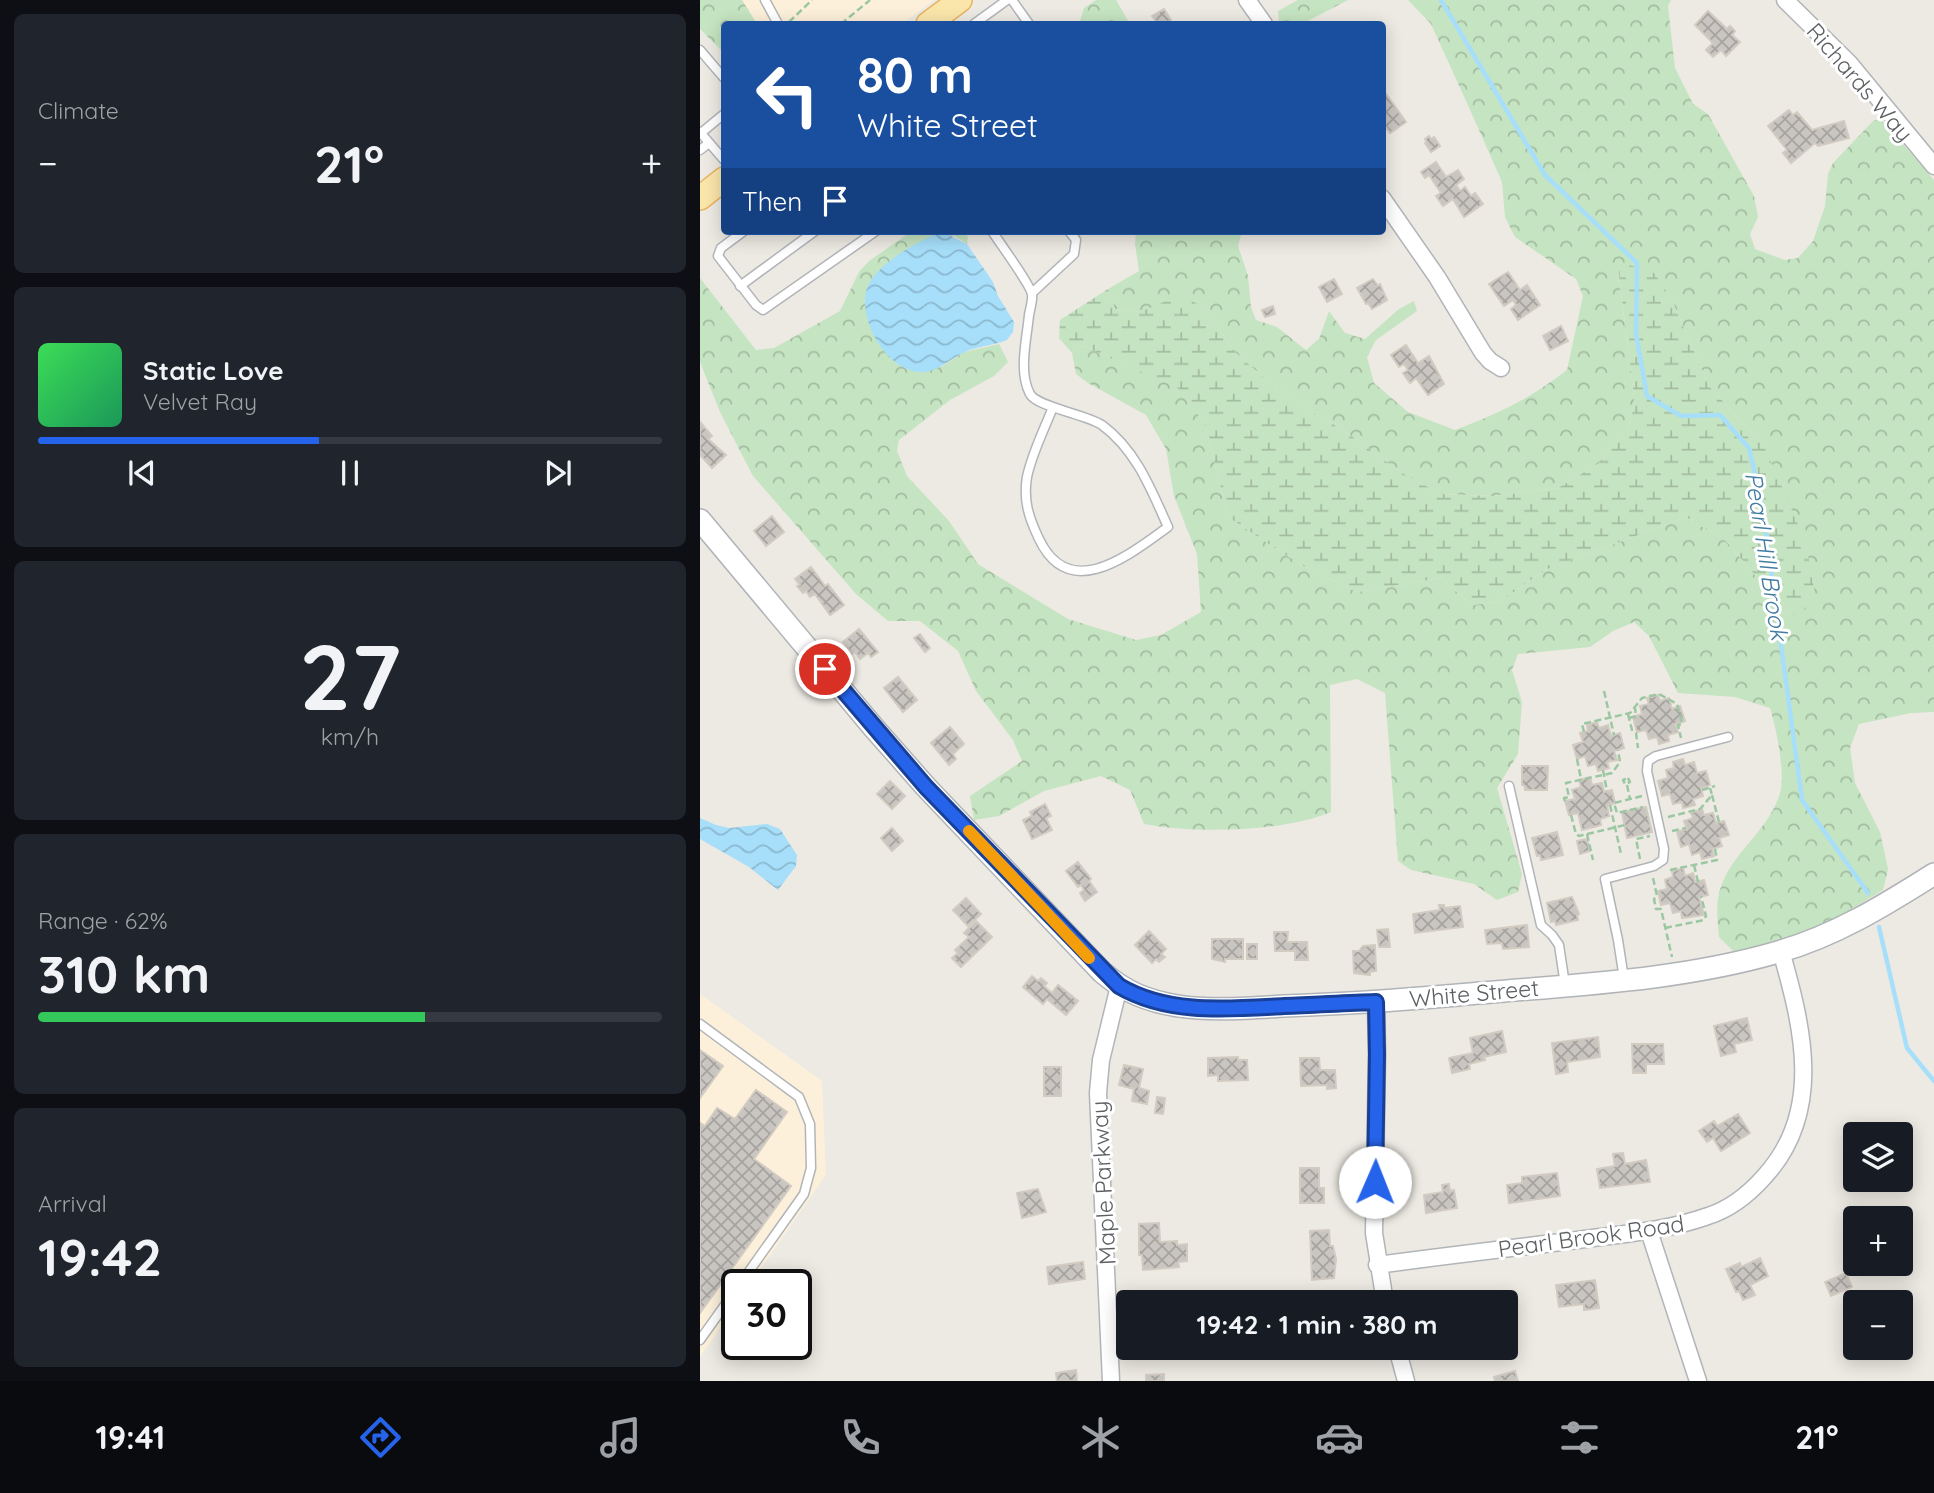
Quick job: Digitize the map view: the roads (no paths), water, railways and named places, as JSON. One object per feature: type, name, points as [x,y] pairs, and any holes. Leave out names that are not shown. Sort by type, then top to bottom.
[{"type":"main road","points":[[932,21],[960,0]]},
{"type":"main road","points":[[700,198],[721,181]]},
{"type":"street","points":[[1247,0],[1262,21]]},
{"type":"street","name":"Richards Way","points":[[1785,0],[1850,64],[1934,166]]},
{"type":"street","points":[[1386,204],[1437,277],[1483,353],[1501,368]]},
{"type":"street","name":"White Street","points":[[700,520],[874,729],[926,787],[1119,986],[1136,996],[1181,1007],[1230,1009],[1376,1002],[1676,974],[1742,962],[1821,937],[1934,874]]},
{"type":"street","name":"Pearl Brook Road","points":[[1377,1265],[1649,1231],[1701,1218],[1731,1206],[1753,1190],[1784,1151],[1797,1123],[1802,1093],[1803,1062],[1793,993],[1781,951]]},
{"type":"street","name":"Maple Parkway","points":[[1111,1381],[1098,1093],[1101,1060],[1119,986]]},
{"type":"street","points":[[1376,1002],[1374,1233],[1382,1290]]},
{"type":"street","points":[[1649,1231],[1698,1381]]},
{"type":"street","points":[[1400,1360],[1406,1381]]},
{"type":"lane","points":[[765,0],[776,21]]},
{"type":"lane","points":[[978,21],[1007,0]]},
{"type":"lane","points":[[1012,0],[1027,21]]},
{"type":"lane","points":[[700,50],[721,74]]},
{"type":"lane","points":[[721,116],[700,133],[721,157]]},
{"type":"lane","points":[[700,150],[709,143]]},
{"type":"lane","points":[[739,235],[722,248],[718,256],[755,305],[763,310],[767,310],[870,235]]},
{"type":"lane","points":[[740,286],[810,235]]},
{"type":"lane","points":[[995,235],[1032,293],[1024,367],[1031,397],[1100,424],[1122,442],[1139,465],[1168,527],[1114,564],[1096,570],[1075,571],[1058,564],[1041,545],[1028,517],[1025,497],[1027,477],[1053,407]]},
{"type":"lane","points":[[1032,293],[1074,254],[1076,240],[1072,235]]},
{"type":"lane","points":[[1624,979],[1605,879],[1648,870],[1663,860],[1664,849],[1658,834],[1658,819],[1647,763],[1656,756],[1728,737]]},
{"type":"lane","points":[[1509,786],[1541,925],[1559,945],[1565,985]]},
{"type":"lane","points":[[700,1024],[799,1097],[810,1124],[811,1168],[804,1194],[751,1269]]},
{"type":"lane","points":[[700,1340],[721,1311]]},
{"type":"water","points":[[936,235],[949,235],[967,244],[993,282],[1014,322],[1013,332],[1007,340],[966,351],[933,370],[923,372],[898,364],[887,354],[871,329],[865,301],[867,288],[879,271],[899,254]]},
{"type":"water","points":[[700,818],[729,828],[767,824],[780,829],[797,855],[796,866],[778,890],[749,867],[700,839]]},
{"type":"waterway","name":"Pearl Hill Brook","points":[[1441,0],[1545,175],[1637,263],[1636,334],[1647,396],[1681,416],[1720,415],[1749,448],[1762,504],[1802,800],[1868,893]]},
{"type":"waterway","name":"Pearl Hill Brook","points":[[1879,927],[1907,1048],[1934,1081]]}]
